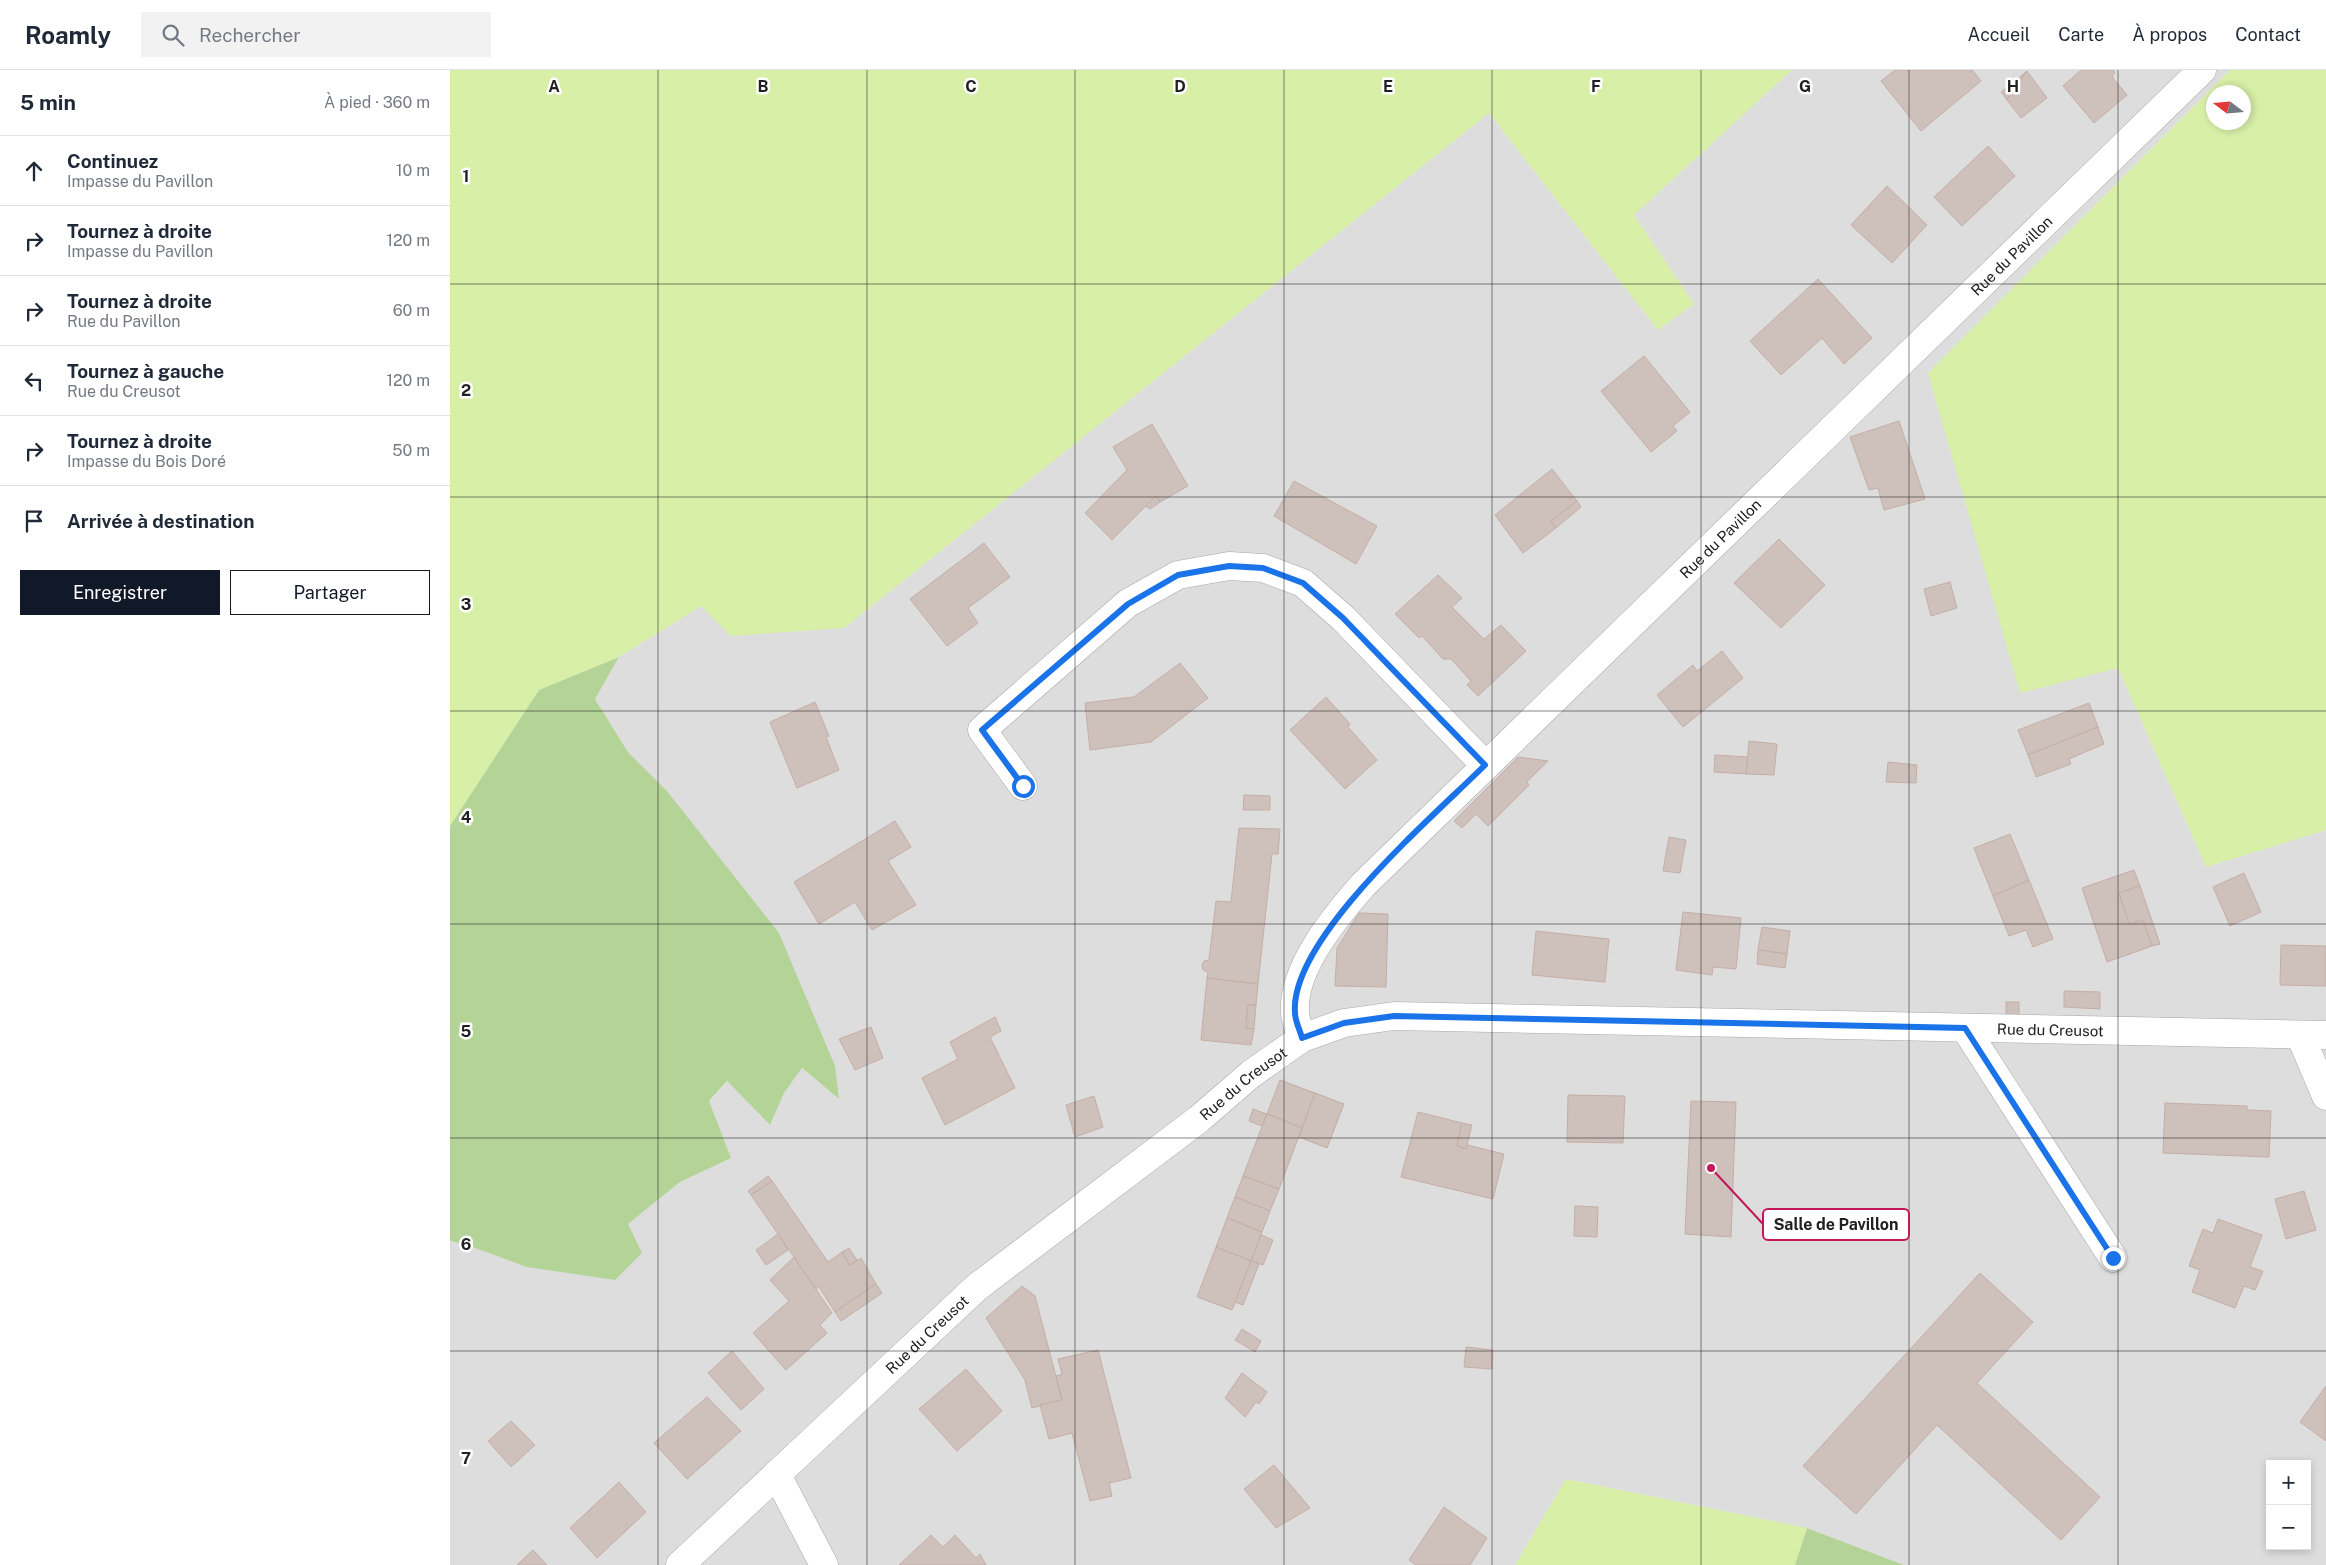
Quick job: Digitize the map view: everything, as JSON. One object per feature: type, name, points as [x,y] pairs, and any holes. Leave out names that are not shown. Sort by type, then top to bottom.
[{"type":"street","name":"Rue du Pavillon","points":[[1302,1038],[1295,1012],[1299,984],[1316,948],[1337,915],[1363,885],[2202,70]]},
{"type":"street","points":[[1023,786],[982,730],[1128,604],[1178,575],[1229,566],[1263,568],[1303,583],[1343,618],[1485,765]]},
{"type":"street","name":"Rue du Creusot","points":[[680,1565],[978,1287],[1198,1118],[1251,1074],[1302,1038],[1344,1023],[1394,1016],[2313,1035]]},
{"type":"street","points":[[1965,1028],[2113,1258]]},
{"type":"street","points":[[2313,1035],[2326,1096]]},
{"type":"street","points":[[777,1474],[824,1565]]},
{"type":"shaded area","points":[[1792,70],[2230,70],[2215,85],[2206,85],[2206,94],[1928,373],[2118,668],[2206,867],[2326,830],[2326,1565],[1904,1565],[1807,1528],[1566,1479],[1515,1565],[450,1565],[450,1241],[467,1245],[627,1224],[680,1182],[730,1158],[709,1101],[728,1081],[770,1125],[784,1093],[802,1068],[839,1099],[707,844],[667,791],[628,752],[595,699],[619,657],[701,606],[844,628],[1489,113],[1658,330],[1694,304],[1634,215]]},
{"type":"green space","points":[[450,70],[1792,70],[1634,215],[1694,304],[1658,330],[1489,113],[844,628],[731,636],[701,606],[619,657],[539,690],[450,826]]},
{"type":"green space","points":[[2230,70],[2326,70],[2326,830],[2206,867],[2118,668],[2020,693],[1928,373],[2206,94],[2206,130],[2251,130],[2251,85],[2215,85]]},
{"type":"green space","points":[[619,657],[595,699],[628,752],[667,791],[779,933],[835,1066],[839,1099],[802,1068],[784,1093],[770,1125],[727,1081],[709,1101],[731,1158],[680,1182],[628,1224],[642,1253],[615,1280],[527,1267],[467,1245],[450,1241],[450,826],[539,690]]},
{"type":"green space","points":[[1566,1479],[1807,1528],[1795,1565],[1515,1565]]},
{"type":"green space","points":[[1807,1528],[1904,1565],[1795,1565]]},
{"type":"building","points":[[1895,70],[1972,70],[1981,81],[1921,131],[1881,81]]},
{"type":"building","points":[[2081,70],[2113,70],[2115,72],[2112,77],[2127,95],[2094,123],[2063,86]]},
{"type":"building","points":[[2027,71],[2009,95],[2007,100],[2001,92]]},
{"type":"building","points":[[2027,71],[2047,98],[2021,118],[2007,100]]},
{"type":"building","points":[[1988,146],[2015,176],[1962,226],[1934,197]]},
{"type":"building","points":[[1887,186],[1927,225],[1892,263],[1851,225]]},
{"type":"building","points":[[1818,279],[1872,338],[1844,364],[1822,338],[1781,375],[1750,341]]},
{"type":"building","points":[[1644,356],[1690,412],[1673,426],[1677,431],[1651,452],[1601,391]]},
{"type":"building","points":[[1899,421],[1925,499],[1884,510],[1878,488],[1869,490],[1850,437]]},
{"type":"building","points":[[1152,424],[1188,486],[1160,502],[1156,496],[1112,540],[1085,513],[1127,470],[1113,447]]},
{"type":"building","points":[[1552,469],[1577,501],[1551,521],[1556,528],[1523,553],[1495,515]]},
{"type":"building","points":[[1294,481],[1377,526],[1356,564],[1274,516]]},
{"type":"building","points":[[1156,496],[1160,502],[1150,509],[1146,506]]},
{"type":"building","points":[[1577,501],[1581,507],[1556,528],[1551,521]]},
{"type":"building","points":[[1779,539],[1825,585],[1781,628],[1734,583]]},
{"type":"building","points":[[984,543],[1010,577],[968,608],[978,623],[947,646],[910,599]]},
{"type":"building","points":[[1438,575],[1462,598],[1452,607],[1484,639],[1501,625],[1526,651],[1478,696],[1467,685],[1471,681],[1451,659],[1443,659],[1422,636],[1419,638],[1395,614]]},
{"type":"building","points":[[1950,582],[1957,608],[1931,616],[1924,589]]},
{"type":"building","points":[[1722,651],[1743,678],[1683,727],[1657,695],[1693,665],[1697,671]]},
{"type":"building","points":[[1180,663],[1208,698],[1151,742],[1090,750],[1085,703],[1134,697]]},
{"type":"building","points":[[1326,697],[1350,724],[1348,727],[1377,760],[1345,789],[1290,730]]},
{"type":"building","points":[[815,702],[829,736],[826,737],[839,770],[797,788],[770,722]]},
{"type":"building","points":[[2089,703],[2098,727],[2028,755],[2018,730]]},
{"type":"building","points":[[2098,727],[2104,744],[2069,759],[2071,764],[2036,777],[2028,755]]},
{"type":"building","points":[[1749,741],[1777,744],[1774,775],[1746,774]]},
{"type":"building","points":[[1715,755],[1748,757],[1746,774],[1714,772]]},
{"type":"building","points":[[1518,757],[1548,761],[1527,782],[1529,785],[1488,826],[1476,814],[1462,828],[1454,821]]},
{"type":"building","points":[[1888,762],[1917,765],[1916,783],[1886,782]]},
{"type":"building","points":[[1244,795],[1270,796],[1270,810],[1243,810]]},
{"type":"building","points":[[895,821],[911,847],[888,861],[916,905],[872,930],[855,902],[819,924],[794,882]]},
{"type":"building","points":[[1239,828],[1280,829],[1278,854],[1272,854],[1258,984],[1207,978],[1208,972],[1203,970],[1202,965],[1204,961],[1209,960],[1216,901],[1231,902]]},
{"type":"building","points":[[2010,834],[2029,880],[1993,896],[1974,848]]},
{"type":"building","points":[[1669,837],[1686,840],[1680,873],[1663,871]]},
{"type":"building","points":[[2134,870],[2140,886],[2119,893],[2129,924],[2143,920],[2152,946],[2107,962],[2082,888]]},
{"type":"building","points":[[2244,873],[2261,912],[2230,926],[2213,887]]},
{"type":"building","points":[[2029,880],[2053,939],[2033,947],[2026,930],[2009,936],[1993,896]]},
{"type":"building","points":[[2140,886],[2160,944],[2152,946],[2143,920],[2129,924],[2119,893]]},
{"type":"building","points":[[1683,912],[1741,918],[1736,969],[1713,967],[1712,975],[1676,970]]},
{"type":"building","points":[[1359,913],[1388,914],[1386,987],[1335,986],[1337,948]]},
{"type":"building","points":[[1762,927],[1790,931],[1787,954],[1758,950]]},
{"type":"building","points":[[1536,931],[1609,939],[1605,982],[1532,975]]},
{"type":"building","points":[[2281,945],[2326,946],[2326,986],[2280,985]]},
{"type":"building","points":[[1758,950],[1787,954],[1785,968],[1757,964]]},
{"type":"building","points":[[1207,978],[1258,984],[1256,1005],[1248,1005],[1246,1028],[1254,1029],[1251,1045],[1201,1040]]},
{"type":"building","points":[[2064,991],[2100,992],[2100,1009],[2064,1007]]},
{"type":"building","points":[[2006,1002],[2019,1002],[2019,1015],[2006,1015]]},
{"type":"building","points":[[1248,1005],[1256,1005],[1254,1029],[1246,1028]]},
{"type":"building","points":[[995,1017],[1001,1031],[990,1037],[1015,1088],[945,1125],[922,1078],[958,1059],[950,1042]]},
{"type":"building","points":[[871,1027],[883,1058],[855,1070],[839,1039]]},
{"type":"building","points":[[1280,1080],[1315,1093],[1302,1128],[1267,1114]]},
{"type":"building","points":[[1315,1093],[1344,1104],[1327,1148],[1299,1137]]},
{"type":"building","points":[[1568,1095],[1625,1096],[1623,1143],[1567,1142]]},
{"type":"building","points":[[1094,1096],[1103,1127],[1075,1137],[1066,1105]]},
{"type":"building","points":[[1691,1101],[1736,1102],[1731,1237],[1685,1234]]},
{"type":"building","points":[[2165,1103],[2247,1106],[2247,1110],[2271,1111],[2269,1157],[2163,1153]]},
{"type":"building","points":[[1253,1109],[1267,1114],[1262,1126],[1249,1121]]},
{"type":"building","points":[[1418,1112],[1462,1123],[1457,1146],[1466,1149],[1467,1145],[1504,1154],[1493,1199],[1401,1177]]},
{"type":"building","points":[[1267,1114],[1302,1128],[1279,1189],[1243,1176]]},
{"type":"building","points":[[1462,1123],[1472,1125],[1466,1149],[1457,1146]]},
{"type":"building","points":[[768,1176],[772,1181],[751,1195],[748,1191]]},
{"type":"building","points":[[1243,1176],[1279,1189],[1270,1211],[1235,1197]]},
{"type":"building","points":[[772,1181],[828,1262],[842,1252],[850,1265],[861,1258],[876,1284],[835,1312],[819,1287],[816,1289],[751,1195]]},
{"type":"building","points":[[2304,1191],[2316,1230],[2286,1239],[2275,1199]]},
{"type":"building","points":[[1235,1197],[1270,1211],[1262,1232],[1227,1218]]},
{"type":"building","points":[[1575,1206],[1598,1207],[1597,1237],[1574,1236]]},
{"type":"building","points":[[1227,1218],[1262,1232],[1251,1261],[1216,1247]]},
{"type":"building","points":[[2218,1219],[2262,1235],[2250,1267],[2263,1271],[2255,1290],[2244,1286],[2235,1308],[2192,1292],[2200,1270],[2189,1266],[2203,1229],[2213,1233]]},
{"type":"building","points":[[778,1234],[788,1250],[766,1265],[756,1250]]},
{"type":"building","points":[[1261,1235],[1273,1240],[1263,1265],[1251,1261]]},
{"type":"building","points":[[1216,1247],[1251,1261],[1232,1310],[1197,1297]]},
{"type":"building","points":[[849,1248],[857,1260],[850,1265],[842,1252]]},
{"type":"building","points":[[794,1257],[832,1313],[820,1325],[827,1333],[786,1370],[753,1333],[789,1301],[770,1280]]},
{"type":"building","points":[[1251,1261],[1259,1264],[1243,1305],[1235,1302]]},
{"type":"building","points":[[1980,1273],[2033,1322],[1977,1383],[2100,1497],[2061,1540],[1937,1425],[1856,1514],[1803,1466]]},
{"type":"building","points":[[876,1284],[882,1293],[841,1321],[835,1312]]},
{"type":"building","points":[[1022,1286],[1035,1296],[1062,1400],[1032,1408],[1025,1380],[986,1318]]},
{"type":"building","points":[[1242,1329],[1261,1341],[1255,1352],[1235,1340]]},
{"type":"building","points":[[1466,1347],[1493,1350],[1492,1369],[1464,1367]]},
{"type":"building","points":[[1098,1350],[1131,1478],[1109,1483],[1112,1496],[1090,1501],[1072,1433],[1049,1439],[1040,1405],[1062,1400],[1056,1376],[1062,1374],[1058,1359]]},
{"type":"building","points":[[732,1351],[764,1389],[741,1410],[708,1373]]},
{"type":"building","points":[[966,1369],[1002,1411],[957,1451],[919,1409]]},
{"type":"building","points":[[1242,1373],[1267,1392],[1259,1404],[1256,1402],[1245,1417],[1225,1398]]},
{"type":"building","points":[[2326,1386],[2326,1441],[2300,1422]]},
{"type":"building","points":[[707,1397],[741,1431],[687,1479],[654,1443]]},
{"type":"building","points":[[511,1421],[535,1445],[511,1467],[488,1441]]},
{"type":"building","points":[[1274,1465],[1310,1508],[1276,1528],[1244,1489]]},
{"type":"building","points":[[619,1482],[646,1512],[597,1558],[570,1528]]},
{"type":"building","points":[[1444,1507],[1487,1538],[1470,1565],[1416,1565],[1409,1560]]},
{"type":"building","points":[[931,1535],[943,1547],[955,1535],[976,1558],[980,1554],[986,1565],[899,1565]]},
{"type":"building","points":[[533,1550],[547,1565],[517,1565]]},
{"type":"place","name":"Salle de Pavillon","points":[[1711,1168]]},
{"type":"route","points":[[1023,786],[982,730],[1128,604],[1178,575],[1229,566],[1263,568],[1303,583],[1343,618],[1485,765],[1363,885],[1337,915],[1316,948],[1299,984],[1295,1012],[1302,1038],[1344,1023],[1394,1016],[1965,1028],[2113,1258]]}]
